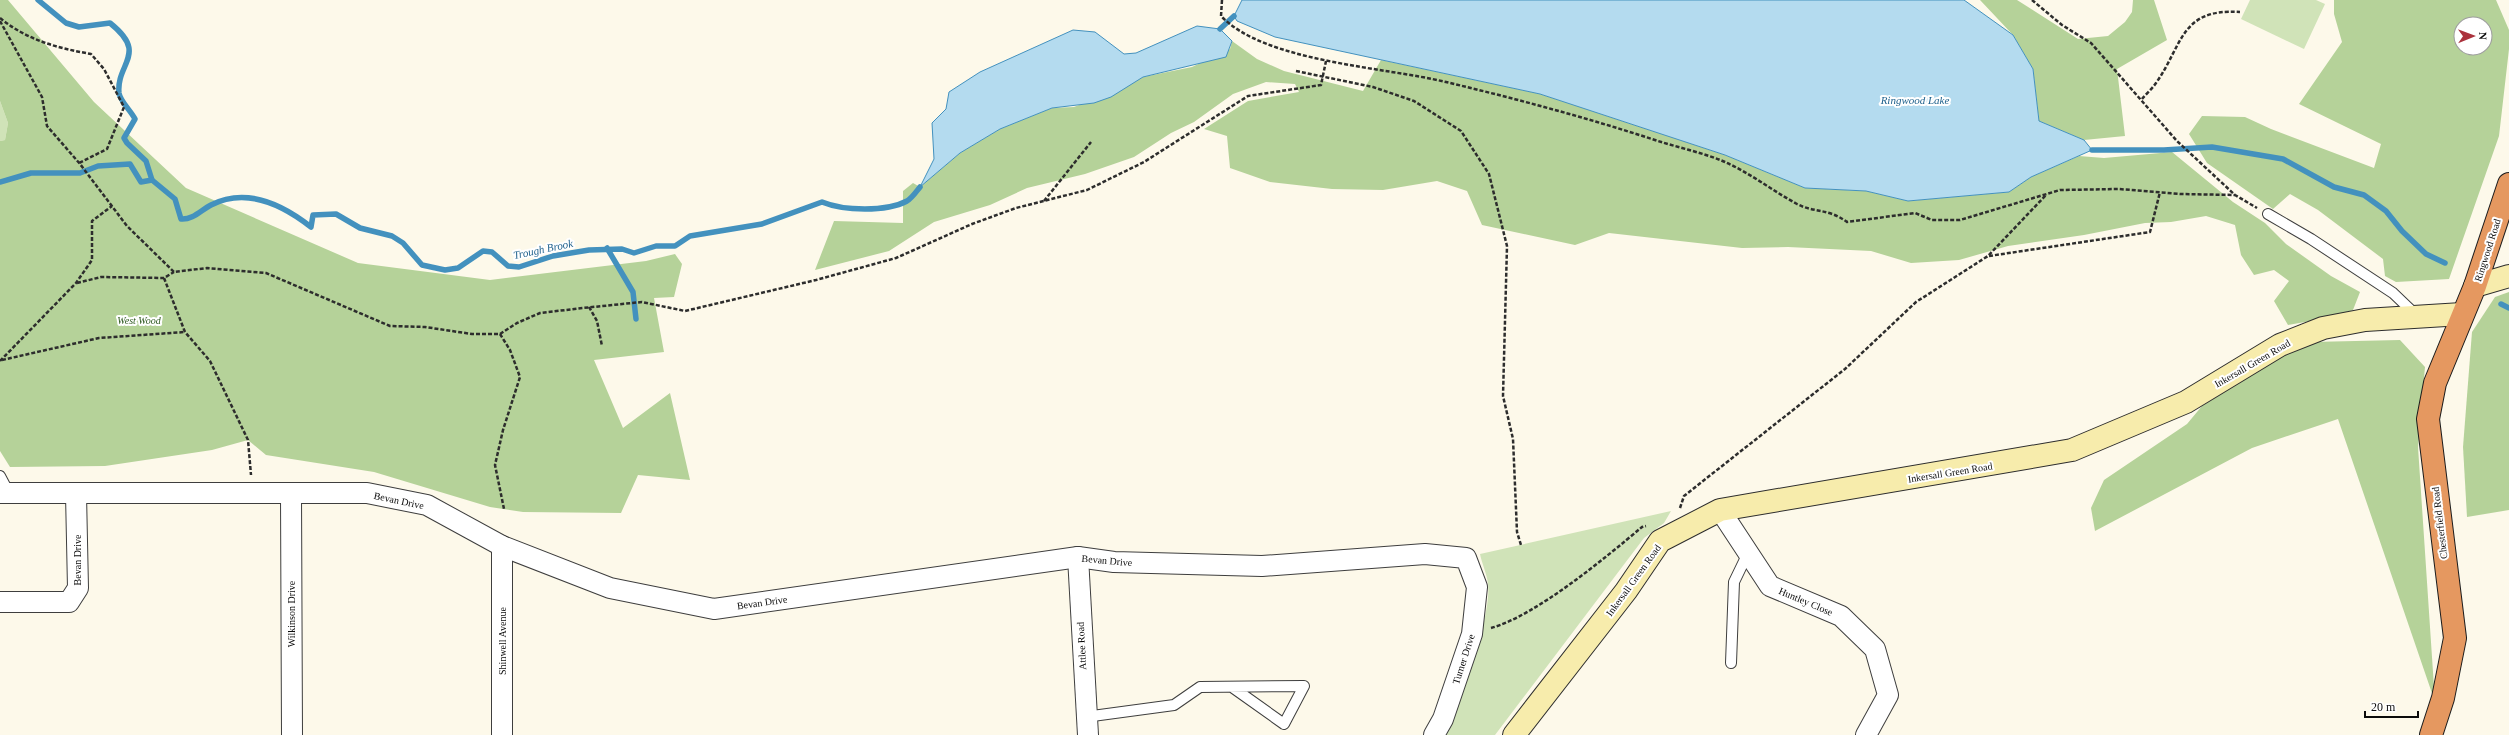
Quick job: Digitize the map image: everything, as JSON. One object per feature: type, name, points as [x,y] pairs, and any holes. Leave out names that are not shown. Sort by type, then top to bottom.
[{"type":"highway","name":"Ringwood Road","points":[[2462,314],[2475,286],[2509,184]]},
{"type":"highway","name":"Chesterfield Road","points":[[2431,735],[2443,698],[2455,638],[2428,419],[2435,383],[2462,314]]},
{"type":"street","points":[[2475,286],[2509,276]]},
{"type":"street","name":"Inkersall Green Road","points":[[1514,735],[1626,591],[1660,541],[1720,510],[2072,450],[2186,402],[2280,345],[2323,328],[2365,320],[2418,318],[2462,314]]},
{"type":"street","name":"Bevan Drive","points":[[3,487],[76,494],[367,493],[427,505],[502,546],[610,588],[714,609],[1078,557],[1114,562],[1262,566],[1425,554],[1466,558]]},
{"type":"street","name":"Bevan Drive","points":[[0,602],[69,602],[78,588],[76,494]]},
{"type":"street","name":"Wilkinson Drive","points":[[291,494],[292,735]]},
{"type":"street","name":"Huntley Close","points":[[1720,510],[1770,586],[1840,616],[1875,649],[1888,695],[1866,735]]},
{"type":"street","name":"Shinwell Avenue","points":[[502,546],[502,735]]},
{"type":"street","name":"Attlee Road","points":[[1078,557],[1086,726]]},
{"type":"street","name":"Turner Drive","points":[[1434,735],[1443,719],[1472,634],[1477,587],[1466,558]]},
{"type":"lane","points":[[2268,214],[2311,239],[2393,293],[2418,318]]},
{"type":"lane","points":[[1731,663],[1734,582],[1748,553]]},
{"type":"lane","points":[[1086,726],[1174,705],[1200,687],[1304,686],[1284,724],[1232,687]]},
{"type":"path","points":[[1222,0],[1221,16],[1233,28],[1246,36],[1326,60],[1445,82],[1497,96],[1546,106],[1623,129],[1725,162],[1800,206],[1834,213],[1847,222],[1916,213],[1932,220],[1960,220],[2060,190],[2235,195]]},
{"type":"path","points":[[2032,0],[2062,25],[2091,43],[2142,99],[2177,141],[2235,195],[2268,214]]},
{"type":"path","points":[[2142,99],[2156,83],[2186,30],[2201,18],[2223,11],[2240,12]]},
{"type":"path","points":[[0,18],[18,32],[65,50],[91,54],[104,69],[124,107],[107,149],[79,163]]},
{"type":"path","points":[[0,21],[42,97],[47,126],[79,163],[134,233],[174,272]]},
{"type":"path","points":[[76,283],[101,277],[164,278],[174,272],[207,268],[266,273],[390,326],[425,327],[472,334],[500,334],[517,323],[540,313],[589,307],[642,302],[685,310],[816,280],[896,258],[972,224],[1016,208],[1087,190],[1144,162],[1248,96],[1321,85],[1326,60]]},
{"type":"path","points":[[1296,71],[1372,87],[1414,100],[1462,131],[1489,174],[1507,246],[1503,396],[1514,439],[1517,532],[1521,545]]},
{"type":"path","points":[[1043,201],[1091,142]]},
{"type":"path","points":[[1988,256],[2150,232],[2160,192]]},
{"type":"path","points":[[1682,529],[1675,526],[1684,496],[1845,369],[1916,302],[1988,256],[2046,194]]},
{"type":"path","points":[[1,360],[76,283],[92,260],[92,221],[112,206]]},
{"type":"path","points":[[164,278],[185,332],[210,361],[248,440],[252,494]]},
{"type":"path","points":[[589,307],[597,321],[602,346]]},
{"type":"path","points":[[1,360],[100,338],[185,332]]},
{"type":"path","points":[[500,334],[510,350],[520,377],[501,435],[495,465],[504,509]]},
{"type":"path","points":[[1472,634],[1501,625],[1543,602],[1606,558],[1642,527],[1649,526]]},
{"type":"green space","name":"West Wood","points":[[0,0],[8,0],[94,102],[186,188],[358,263],[490,280],[646,261],[675,254],[682,264],[674,297],[654,298],[664,352],[594,360],[623,428],[670,393],[690,480],[638,475],[621,513],[523,512],[490,507],[374,472],[266,455],[248,440],[212,450],[105,466],[10,467],[0,451],[0,141],[5,140],[8,123],[0,101]]},
{"type":"green space","points":[[1980,0],[2017,0],[2078,39],[2108,36],[2125,22],[2132,12],[2133,0],[2154,0],[2167,40],[2117,69],[2125,136],[2084,140],[2039,121],[2033,69],[2013,35]]},
{"type":"green space","points":[[2250,0],[2316,0],[2325,4],[2304,49],[2241,19]]},
{"type":"green space","points":[[2334,0],[2496,0],[2509,30],[2509,49],[2499,136],[2449,279],[2396,282],[2385,276],[2383,259],[2318,210],[2290,194],[2273,209],[2207,163],[2189,134],[2202,116],[2245,117],[2271,129],[2374,168],[2381,144],[2299,104],[2342,42],[2334,14]]},
{"type":"green space","points":[[1232,41],[1257,59],[1284,71],[1363,91],[1381,60],[1540,94],[1725,155],[1805,188],[1866,191],[1908,201],[2009,192],[2031,177],[2079,156],[2104,158],[2172,152],[2233,202],[2265,223],[2286,244],[2331,276],[2360,292],[2353,310],[2333,317],[2288,325],[2274,301],[2289,281],[2274,270],[2254,275],[2241,255],[2235,225],[2206,216],[2171,222],[2145,223],[2084,235],[2008,246],[1959,260],[1911,263],[1871,251],[1788,247],[1742,248],[1609,233],[1575,245],[1482,225],[1467,191],[1437,181],[1383,190],[1332,189],[1270,182],[1230,168],[1227,136],[1204,129],[1248,101],[1299,92],[1295,84],[1266,82],[1233,94],[1194,122],[1171,133],[1134,157],[1085,174],[1027,188],[990,205],[934,222],[889,251],[815,270],[834,221],[903,223],[903,191],[913,183],[920,187],[960,153],[1000,129],[1052,108],[1074,107],[1122,88],[1143,77],[1192,67],[1230,49]]},
{"type":"green space","points":[[0,101],[8,123],[5,140],[0,141]]},
{"type":"green space","points":[[2509,292],[2509,510],[2467,517],[2463,447],[2472,332],[2495,297]]},
{"type":"green space","points":[[2400,340],[2425,367],[2418,447],[2435,702],[2338,419],[2252,448],[2095,531],[2091,508],[2104,480],[2187,424],[2202,406],[2295,347],[2311,342]]},
{"type":"green space","points":[[1671,511],[1664,523],[1644,538],[1495,735],[1443,735],[1457,704],[1473,661],[1485,617],[1488,598],[1488,584],[1480,554]]},
{"type":"water","name":"Ringwood Lake","points":[[1242,0],[1964,0],[2013,35],[2033,69],[2039,121],[2084,140],[2092,150],[2031,177],[2009,192],[1908,201],[1866,191],[1805,188],[1725,155],[1540,94],[1275,37],[1237,21],[1234,16]]},
{"type":"water","points":[[1197,26],[1220,29],[1232,41],[1226,57],[1143,77],[1111,97],[1094,103],[1052,108],[1000,129],[960,153],[920,187],[934,159],[932,123],[946,109],[949,92],[980,72],[1073,30],[1095,32],[1124,54],[1136,53]]},
{"type":"waterway","name":"Trough Brook","points":[[38,0],[66,23],[79,27],[110,23],[121,34],[127,43],[129,51],[128,58],[119,83],[119,93],[121,99],[135,119],[124,138],[127,143],[146,161],[152,180],[175,199],[181,219],[189,218],[211,205],[224,200],[251,198],[276,206],[300,219],[311,227],[313,215],[336,214],[360,228],[392,236],[403,243],[422,265],[445,270],[458,268],[483,251],[492,252],[508,266],[519,267],[553,256],[589,250],[622,249],[634,253],[656,246],[675,246],[690,236],[762,224],[822,202],[853,209],[877,209],[888,207],[907,201],[920,187]]},
{"type":"waterway","name":"Trough Brook","points":[[1220,29],[1234,16]]},
{"type":"waterway","points":[[2092,150],[2164,150],[2212,147],[2283,159],[2334,187],[2364,195],[2386,211],[2402,231],[2426,254],[2445,263]]},
{"type":"waterway","points":[[0,182],[31,173],[80,173],[98,166],[130,164],[141,182],[152,180]]},
{"type":"waterway","points":[[607,248],[633,292],[636,319]]},
{"type":"waterway","points":[[2501,304],[2509,308]]}]
